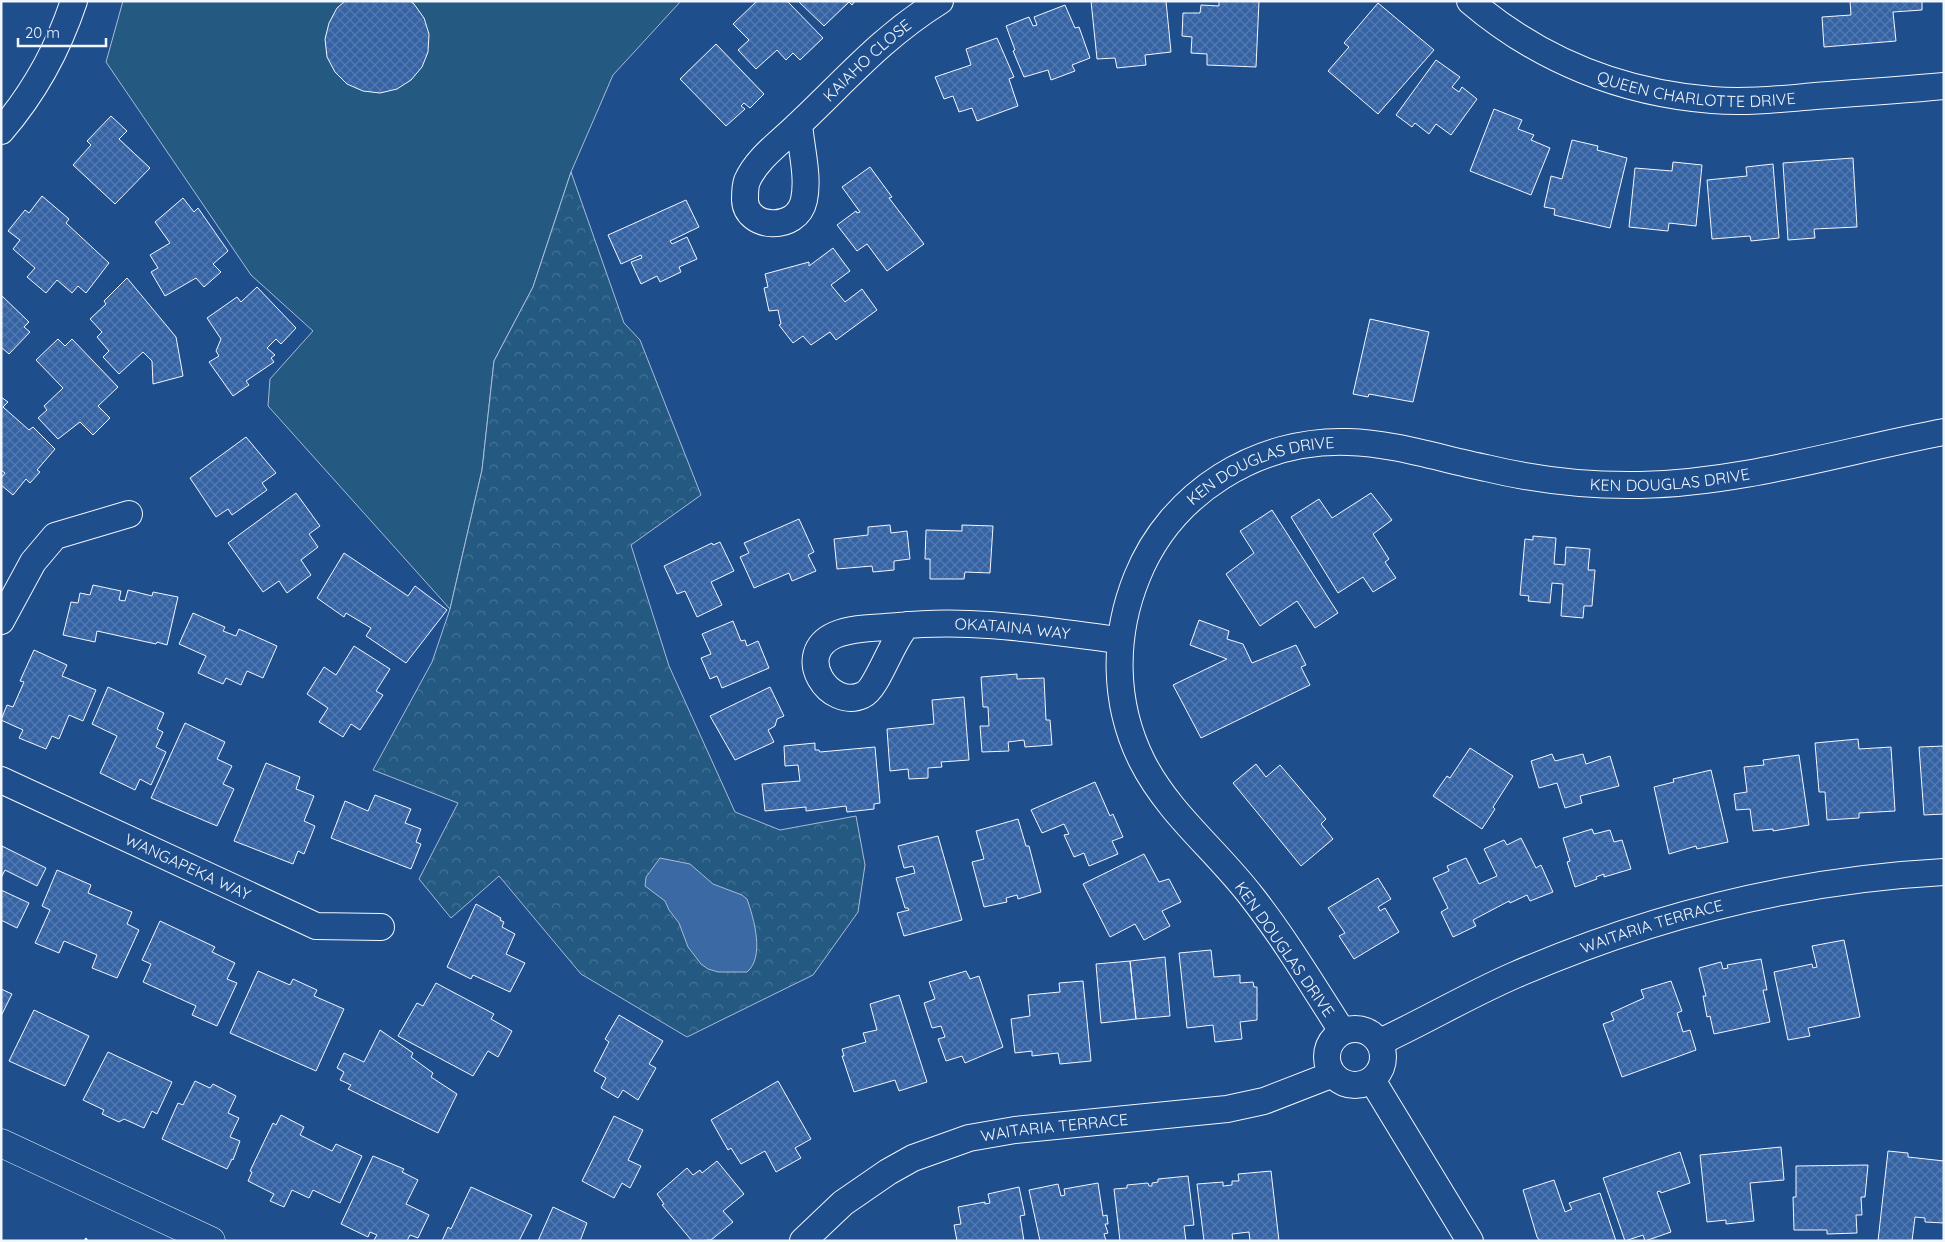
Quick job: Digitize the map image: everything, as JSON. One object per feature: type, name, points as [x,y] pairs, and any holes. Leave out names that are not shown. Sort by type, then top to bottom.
[{"type":"street","points":[[1,130],[34,88],[65,28],[74,1]]},
{"type":"street","name":"KAIAHO CLOSE","points":[[799,124],[896,30],[940,1]]},
{"type":"street","name":"QUEEN CHARLOTTE DRIVE","points":[[1470,1],[1512,34],[1554,58],[1591,74],[1667,95],[1714,100],[1766,100],[1944,86]]},
{"type":"street","name":"KEN DOUGLAS DRIVE","points":[[1342,1031],[1252,896],[1166,799],[1142,762],[1129,729],[1119,674],[1119,640],[1125,612],[1140,570],[1150,550],[1169,522],[1208,484],[1234,468],[1285,448],[1322,442],[1351,442],[1544,479],[1636,485],[1671,484],[1724,477],[1944,432]]},
{"type":"street","points":[[1,621],[33,562],[55,536],[129,514]]},
{"type":"street","name":"OKATAINA WAY","points":[[907,625],[932,623],[992,625],[1119,640]]},
{"type":"street","name":"WANGAPEKA WAY","points":[[1,780],[316,926],[381,927]]},
{"type":"street","name":"WAITARIA TERRACE","points":[[1380,1042],[1514,975],[1601,941],[1695,910],[1801,887],[1900,875],[1944,872]]},
{"type":"street","points":[[1359,1029],[1367,1031],[1380,1042],[1384,1058],[1382,1066],[1372,1080],[1353,1086],[1331,1075],[1326,1059],[1327,1051],[1330,1043],[1342,1031],[1359,1029]]},
{"type":"street","name":"WAITARIA TERRACE","points":[[803,1241],[843,1203],[888,1172],[914,1158],[969,1138],[1015,1130],[1227,1109],[1264,1101],[1331,1075]]},
{"type":"street","points":[[1372,1080],[1470,1241]]},
{"type":"street","points":[[1,1143],[211,1241]]},
{"type":"green space","points":[[123,1],[681,1],[613,75],[571,172],[533,287],[494,361],[482,470],[450,609],[268,406],[270,379],[313,331],[251,275],[106,62]]},
{"type":"green space","points":[[571,172],[624,323],[640,340],[701,495],[631,545],[669,666],[735,812],[780,830],[856,816],[865,865],[858,912],[813,975],[687,1037],[581,974],[499,876],[451,918],[419,879],[458,803],[373,770],[432,662],[450,609],[482,470],[494,361],[533,287]]},
{"type":"shaded area","points":[[660,858],[690,864],[713,884],[742,895],[747,899],[755,927],[757,948],[756,957],[747,972],[718,972],[708,969],[701,964],[688,947],[679,923],[665,901],[645,886],[646,877]]},
{"type":"building","points":[[345,1],[410,1],[414,4],[424,18],[429,34],[428,52],[422,67],[411,80],[397,89],[380,93],[363,91],[347,84],[335,72],[327,57],[325,39],[329,23],[337,8]]},
{"type":"building","points":[[757,1],[787,1],[823,38],[800,60],[793,53],[786,60],[777,50],[756,69],[738,50],[749,40],[733,24]]},
{"type":"building","points":[[798,1],[855,1],[852,5],[849,2],[824,26]]},
{"type":"building","points":[[1091,1],[1166,1],[1171,52],[1145,55],[1146,65],[1117,68],[1115,58],[1097,59]]},
{"type":"building","points":[[1219,1],[1259,1],[1256,67],[1207,65],[1207,54],[1191,53],[1192,37],[1182,36],[1183,13],[1200,13],[1201,5],[1219,6]]},
{"type":"building","points":[[1850,1],[1922,1],[1922,10],[1893,12],[1896,41],[1824,47],[1822,17],[1851,15]]},
{"type":"building","points":[[1378,3],[1434,50],[1378,114],[1328,71],[1349,47],[1344,43]]},
{"type":"building","points":[[1065,5],[1075,28],[1079,27],[1090,58],[1072,65],[1075,71],[1051,80],[1048,70],[1024,77],[1013,51],[1015,50],[1006,26],[1029,17],[1033,26],[1037,25],[1034,17]]},
{"type":"building","points":[[997,38],[1014,77],[1009,79],[1018,106],[977,121],[972,108],[959,112],[953,96],[944,99],[935,77],[971,65],[966,49]]},
{"type":"building","points":[[716,44],[764,94],[750,108],[744,103],[741,106],[745,109],[726,126],[680,79]]},
{"type":"building","points":[[1436,60],[1460,77],[1452,87],[1459,92],[1462,87],[1477,99],[1451,135],[1436,124],[1429,134],[1415,123],[1412,127],[1396,115]]},
{"type":"building","points":[[1494,109],[1522,120],[1518,129],[1534,135],[1531,140],[1550,148],[1531,195],[1470,171]]},
{"type":"building","points":[[111,116],[127,131],[119,139],[150,168],[115,204],[73,165],[91,145],[87,141]]},
{"type":"building","points":[[1572,140],[1598,146],[1597,150],[1627,158],[1610,228],[1554,215],[1555,209],[1544,207],[1551,176],[1562,179]]},
{"type":"building","points":[[1853,158],[1857,227],[1814,229],[1815,238],[1788,240],[1783,163]]},
{"type":"building","points":[[1673,162],[1702,165],[1696,226],[1669,223],[1668,231],[1629,227],[1635,168],[1672,171]]},
{"type":"building","points":[[1773,164],[1779,238],[1751,241],[1750,236],[1712,239],[1707,180],[1747,176],[1746,167]]},
{"type":"building","points":[[870,167],[892,197],[889,198],[924,244],[887,271],[867,244],[857,251],[837,225],[856,211],[857,213],[860,212],[842,187]]},
{"type":"building","points":[[42,196],[69,219],[66,223],[109,263],[86,293],[78,286],[72,293],[57,280],[46,293],[27,277],[35,268],[13,249],[20,240],[8,231],[25,210],[29,213]]},
{"type":"building","points":[[183,198],[194,212],[198,208],[228,251],[213,264],[221,272],[204,287],[196,278],[165,296],[151,272],[158,268],[150,255],[170,243],[155,222]]},
{"type":"building","points":[[686,200],[699,227],[670,241],[672,244],[687,237],[697,259],[679,267],[681,272],[660,282],[657,276],[641,284],[631,262],[642,258],[641,255],[621,264],[608,235]]},
{"type":"building","points":[[833,248],[850,271],[831,285],[845,302],[862,289],[877,310],[836,340],[830,332],[811,345],[803,336],[793,343],[779,325],[781,324],[778,310],[769,311],[764,288],[768,287],[765,274],[809,262],[809,266]]},
{"type":"building","points":[[127,278],[176,337],[183,376],[153,384],[152,361],[143,352],[119,374],[103,357],[109,351],[97,337],[102,332],[90,319],[106,304],[104,301]]},
{"type":"building","points":[[257,287],[296,328],[281,344],[276,339],[267,348],[275,355],[271,358],[274,362],[246,381],[249,385],[233,396],[209,362],[219,356],[216,351],[221,339],[207,318],[237,297],[241,302]]},
{"type":"building","points":[[1,295],[29,322],[24,327],[30,332],[9,354],[1,347]]},
{"type":"building","points":[[1370,319],[1429,332],[1413,402],[1369,394],[1368,397],[1353,394]]},
{"type":"building","points":[[58,339],[65,346],[72,339],[118,387],[98,406],[110,418],[93,435],[80,422],[58,439],[38,418],[47,410],[44,406],[63,388],[36,360]]},
{"type":"building","points":[[1,397],[8,402],[3,407],[29,430],[33,427],[55,449],[37,470],[40,472],[30,483],[26,479],[13,495],[1,485],[1,478],[5,473],[1,470]]},
{"type":"building","points":[[246,437],[276,473],[262,483],[267,490],[232,515],[228,509],[216,517],[190,478]]},
{"type":"building","points":[[296,493],[320,526],[309,534],[318,547],[301,560],[311,575],[287,593],[279,581],[263,592],[228,543]]},
{"type":"building","points":[[1371,493],[1392,520],[1373,534],[1389,559],[1385,562],[1396,578],[1373,592],[1363,577],[1338,593],[1291,517],[1319,499],[1332,518]]},
{"type":"building","points":[[1272,510],[1338,613],[1315,628],[1297,601],[1260,626],[1226,574],[1254,553],[1240,531]]},
{"type":"building","points":[[799,519],[814,552],[808,555],[816,571],[792,581],[789,573],[754,588],[740,557],[749,553],[744,543]]},
{"type":"building","points":[[890,525],[891,533],[907,531],[910,559],[894,561],[894,570],[873,572],[872,566],[837,569],[834,539],[868,535],[868,527]]},
{"type":"building","points":[[962,525],[993,526],[990,573],[965,572],[964,579],[930,579],[930,559],[925,559],[926,530],[962,531]]},
{"type":"building","points":[[1533,536],[1556,538],[1554,564],[1565,565],[1566,547],[1590,549],[1588,570],[1595,570],[1592,606],[1584,606],[1583,618],[1561,616],[1563,584],[1552,583],[1550,603],[1528,601],[1529,596],[1520,595],[1525,539],[1533,540]]},
{"type":"building","points":[[720,542],[734,571],[711,582],[722,605],[697,617],[685,591],[677,594],[664,566],[712,543],[713,545]]},
{"type":"building","points":[[344,553],[408,596],[415,586],[447,610],[406,663],[366,636],[371,628],[346,613],[344,617],[317,598]]},
{"type":"building","points":[[93,585],[121,591],[119,600],[125,601],[128,590],[152,596],[153,592],[178,597],[167,645],[97,631],[95,642],[63,635],[71,602],[78,603],[80,593],[90,595]]},
{"type":"building","points":[[193,613],[225,627],[223,631],[236,636],[239,629],[277,646],[263,678],[247,671],[241,685],[226,678],[223,684],[198,673],[206,656],[179,644]]},
{"type":"building","points":[[1199,620],[1229,631],[1227,639],[1243,644],[1252,663],[1296,645],[1306,665],[1301,667],[1310,685],[1201,738],[1173,685],[1227,659],[1190,645]]},
{"type":"building","points":[[733,621],[741,641],[745,640],[747,646],[758,641],[769,668],[722,688],[717,676],[710,679],[701,658],[711,654],[702,634]]},
{"type":"building","points":[[354,646],[390,669],[376,691],[383,695],[360,730],[351,724],[343,737],[319,722],[328,708],[307,694],[324,667],[336,675]]},
{"type":"building","points":[[34,650],[67,665],[62,676],[96,690],[83,721],[69,715],[59,739],[52,736],[46,749],[19,738],[23,730],[1,720],[7,705],[13,707],[24,682],[20,681]]},
{"type":"building","points":[[1017,674],[1017,679],[1044,678],[1046,720],[1050,720],[1052,745],[1025,747],[1024,740],[1008,742],[1009,751],[982,752],[980,726],[989,726],[988,707],[983,707],[981,677]]},
{"type":"building","points":[[108,687],[164,713],[157,729],[163,732],[156,747],[166,752],[151,785],[140,779],[135,790],[100,773],[117,736],[92,724]]},
{"type":"building","points":[[770,687],[784,716],[777,719],[775,726],[768,730],[774,742],[735,760],[710,716]]},
{"type":"building","points":[[964,697],[969,760],[941,762],[942,767],[928,768],[928,778],[909,779],[908,769],[890,771],[887,729],[934,724],[932,700]]},
{"type":"building","points":[[185,723],[225,742],[217,759],[232,766],[223,784],[234,789],[217,826],[151,798]]},
{"type":"building","points":[[1858,739],[1859,749],[1891,747],[1895,811],[1859,813],[1859,818],[1827,820],[1825,792],[1819,792],[1815,743]]},
{"type":"building","points":[[815,743],[815,750],[820,752],[875,747],[880,803],[874,804],[874,809],[847,812],[846,806],[806,811],[806,807],[765,811],[762,784],[800,781],[798,765],[785,766],[784,746]]},
{"type":"building","points":[[1944,746],[1944,814],[1924,815],[1919,747]]},
{"type":"building","points":[[1470,748],[1513,776],[1493,807],[1495,809],[1482,829],[1433,796],[1447,776],[1450,778]]},
{"type":"building","points":[[1552,754],[1555,761],[1583,754],[1586,764],[1610,756],[1619,786],[1580,796],[1582,803],[1565,808],[1557,783],[1539,788],[1531,761]]},
{"type":"building","points":[[1799,755],[1809,825],[1773,831],[1773,829],[1753,831],[1750,809],[1736,810],[1734,794],[1747,792],[1744,767],[1764,765],[1763,760]]},
{"type":"building","points":[[266,763],[300,777],[296,789],[314,796],[304,821],[315,826],[304,854],[298,851],[293,864],[234,841]]},
{"type":"building","points":[[1256,764],[1266,777],[1280,765],[1326,819],[1321,824],[1333,839],[1301,866],[1233,783]]},
{"type":"building","points":[[1711,770],[1728,842],[1697,849],[1696,846],[1669,854],[1654,787],[1674,782],[1673,779]]},
{"type":"building","points":[[1095,782],[1110,816],[1113,814],[1123,837],[1112,841],[1118,854],[1089,866],[1084,853],[1074,857],[1064,835],[1069,834],[1064,824],[1042,833],[1031,810]]},
{"type":"building","points":[[375,795],[411,809],[405,823],[421,829],[416,842],[421,844],[411,869],[331,838],[345,801],[368,811]]},
{"type":"building","points":[[1018,819],[1026,846],[1029,846],[1041,892],[1018,899],[1017,895],[1006,898],[1007,902],[984,907],[972,862],[984,859],[976,831]]},
{"type":"building","points":[[1592,829],[1594,834],[1610,830],[1614,842],[1622,840],[1631,869],[1604,877],[1604,874],[1596,877],[1597,879],[1575,887],[1567,862],[1570,861],[1563,838]]},
{"type":"building","points":[[938,836],[962,920],[904,936],[897,913],[909,910],[905,908],[896,878],[915,873],[913,866],[904,868],[898,846]]},
{"type":"building","points":[[1521,838],[1536,868],[1541,865],[1553,892],[1530,901],[1527,895],[1510,903],[1509,901],[1473,920],[1476,926],[1453,937],[1441,912],[1448,908],[1433,878],[1449,871],[1447,866],[1466,858],[1479,884],[1497,876],[1484,849],[1504,840],[1507,845]]},
{"type":"building","points":[[2,846],[46,868],[37,886],[5,870],[1,878]]},
{"type":"building","points":[[1144,854],[1159,882],[1169,879],[1181,902],[1162,911],[1170,926],[1144,940],[1135,924],[1110,937],[1083,884]]},
{"type":"building","points":[[57,870],[91,885],[88,893],[132,912],[127,924],[139,930],[117,978],[92,968],[97,955],[64,941],[59,953],[35,943],[50,910],[42,906]]},
{"type":"building","points":[[1378,878],[1391,899],[1378,907],[1380,911],[1385,908],[1399,932],[1354,959],[1339,936],[1345,933],[1328,908]]},
{"type":"building","points":[[1,890],[29,903],[17,928],[1,920]]},
{"type":"building","points":[[476,904],[501,918],[500,920],[504,922],[502,927],[515,934],[506,954],[525,963],[510,992],[473,975],[471,979],[447,967]]},
{"type":"building","points":[[160,921],[215,947],[212,952],[235,963],[227,979],[237,983],[217,1026],[192,1015],[196,1006],[143,982],[151,964],[142,960]]},
{"type":"building","points":[[1844,940],[1860,1017],[1808,1028],[1810,1036],[1788,1040],[1774,972],[1812,964],[1813,968],[1817,967],[1812,946]]},
{"type":"building","points":[[1211,950],[1214,977],[1240,975],[1240,983],[1253,982],[1254,987],[1257,987],[1257,1020],[1240,1022],[1242,1039],[1215,1042],[1213,1025],[1187,1028],[1179,953]]},
{"type":"building","points":[[1165,957],[1170,1016],[1136,1019],[1130,961]]},
{"type":"building","points":[[1761,959],[1767,990],[1763,990],[1770,1022],[1714,1034],[1710,1016],[1707,1017],[1703,996],[1706,996],[1699,968],[1721,962],[1723,969],[1728,968],[1727,965]]},
{"type":"building","points":[[1130,961],[1136,1019],[1101,1023],[1096,964]]},
{"type":"building","points":[[258,971],[290,985],[293,979],[317,990],[314,996],[344,1009],[316,1071],[230,1033]]},
{"type":"building","points":[[966,971],[970,979],[979,976],[1003,1047],[965,1063],[962,1056],[946,1061],[938,1039],[945,1037],[941,1026],[932,1028],[924,1003],[935,999],[929,982]]},
{"type":"building","points":[[1083,981],[1091,1061],[1060,1064],[1058,1053],[1032,1056],[1032,1051],[1015,1053],[1011,1019],[1030,1016],[1028,995],[1060,992],[1059,983]]},
{"type":"building","points":[[1671,981],[1682,1011],[1677,1013],[1683,1032],[1690,1030],[1696,1050],[1622,1077],[1603,1024],[1614,1020],[1611,1013],[1644,998],[1641,990]]},
{"type":"building","points":[[436,983],[494,1014],[491,1019],[512,1031],[498,1057],[488,1051],[473,1076],[398,1036],[417,1003],[423,1006]]},
{"type":"building","points":[[1,989],[12,994],[1,1016]]},
{"type":"building","points":[[899,995],[927,1082],[899,1091],[895,1080],[854,1092],[842,1056],[844,1056],[842,1049],[866,1042],[863,1033],[877,1030],[870,1004]]},
{"type":"building","points":[[34,1010],[89,1036],[65,1086],[9,1061]]},
{"type":"building","points":[[619,1015],[663,1041],[649,1064],[656,1068],[638,1100],[623,1090],[618,1098],[601,1088],[606,1078],[594,1071],[609,1042],[605,1039]]},
{"type":"building","points":[[380,1030],[413,1053],[411,1057],[433,1073],[431,1077],[457,1094],[438,1133],[348,1089],[351,1085],[340,1080],[344,1072],[337,1068],[344,1053],[364,1062]]},
{"type":"building","points":[[108,1052],[172,1082],[157,1114],[152,1111],[144,1128],[124,1119],[119,1122],[102,1114],[104,1110],[83,1100]]},
{"type":"building","points":[[195,1081],[210,1088],[213,1084],[236,1096],[228,1113],[239,1118],[230,1137],[240,1141],[233,1160],[227,1169],[162,1139],[178,1103],[183,1105]]},
{"type":"building","points":[[778,1081],[811,1139],[795,1148],[801,1158],[776,1172],[765,1151],[741,1164],[731,1148],[728,1150],[711,1120]]},
{"type":"building","points":[[281,1115],[304,1127],[300,1135],[332,1151],[336,1144],[362,1156],[340,1203],[313,1190],[309,1198],[292,1190],[284,1207],[270,1201],[274,1194],[248,1181],[252,1172],[250,1171],[273,1123],[276,1125]]},
{"type":"building","points":[[614,1116],[643,1130],[628,1160],[641,1166],[630,1188],[622,1183],[614,1198],[582,1181]]},
{"type":"building","points":[[1781,1147],[1784,1180],[1750,1183],[1754,1221],[1726,1224],[1726,1220],[1707,1222],[1700,1155]]},
{"type":"building","points":[[1888,1151],[1908,1153],[1908,1157],[1944,1161],[1944,1223],[1925,1222],[1925,1218],[1915,1217],[1912,1241],[1878,1241]]},
{"type":"building","points":[[1680,1152],[1690,1183],[1661,1193],[1660,1191],[1657,1192],[1671,1232],[1645,1241],[1643,1235],[1625,1241],[1603,1178]]},
{"type":"building","points":[[373,1156],[404,1169],[402,1172],[418,1180],[406,1204],[429,1215],[418,1238],[410,1235],[407,1241],[376,1241],[374,1240],[377,1235],[370,1232],[368,1237],[341,1224]]},
{"type":"building","points":[[717,1161],[744,1194],[723,1211],[733,1222],[711,1240],[692,1241],[662,1205],[664,1204],[657,1194],[687,1168],[693,1175],[700,1170],[702,1173]]},
{"type":"building","points":[[1868,1165],[1865,1197],[1861,1197],[1862,1215],[1856,1215],[1857,1233],[1827,1234],[1827,1230],[1794,1230],[1793,1197],[1796,1197],[1796,1166]]},
{"type":"building","points":[[1271,1171],[1279,1241],[1250,1241],[1249,1232],[1232,1234],[1233,1241],[1204,1241],[1197,1184],[1223,1182],[1223,1186],[1232,1185],[1232,1181],[1239,1181],[1238,1174]]},
{"type":"building","points":[[1188,1176],[1194,1225],[1184,1226],[1186,1241],[1120,1241],[1114,1189],[1127,1188],[1127,1185],[1148,1183],[1149,1186],[1152,1186],[1152,1183],[1158,1182],[1158,1179]]},
{"type":"building","points":[[1554,1180],[1565,1212],[1572,1209],[1569,1203],[1600,1193],[1616,1241],[1540,1241],[1537,1237],[1523,1190]]},
{"type":"building","points":[[1098,1183],[1103,1216],[1107,1215],[1108,1224],[1105,1224],[1108,1233],[1104,1234],[1106,1241],[1040,1241],[1029,1190],[1058,1184],[1061,1196],[1065,1195],[1064,1189]]},
{"type":"building","points":[[471,1187],[532,1215],[519,1241],[442,1241],[448,1227],[451,1229]]},
{"type":"building","points":[[1019,1187],[1025,1215],[1020,1216],[1024,1241],[957,1241],[954,1225],[961,1224],[958,1207],[985,1202],[985,1204],[990,1203],[988,1194]]},
{"type":"building","points":[[553,1207],[587,1223],[580,1241],[538,1241]]}]
